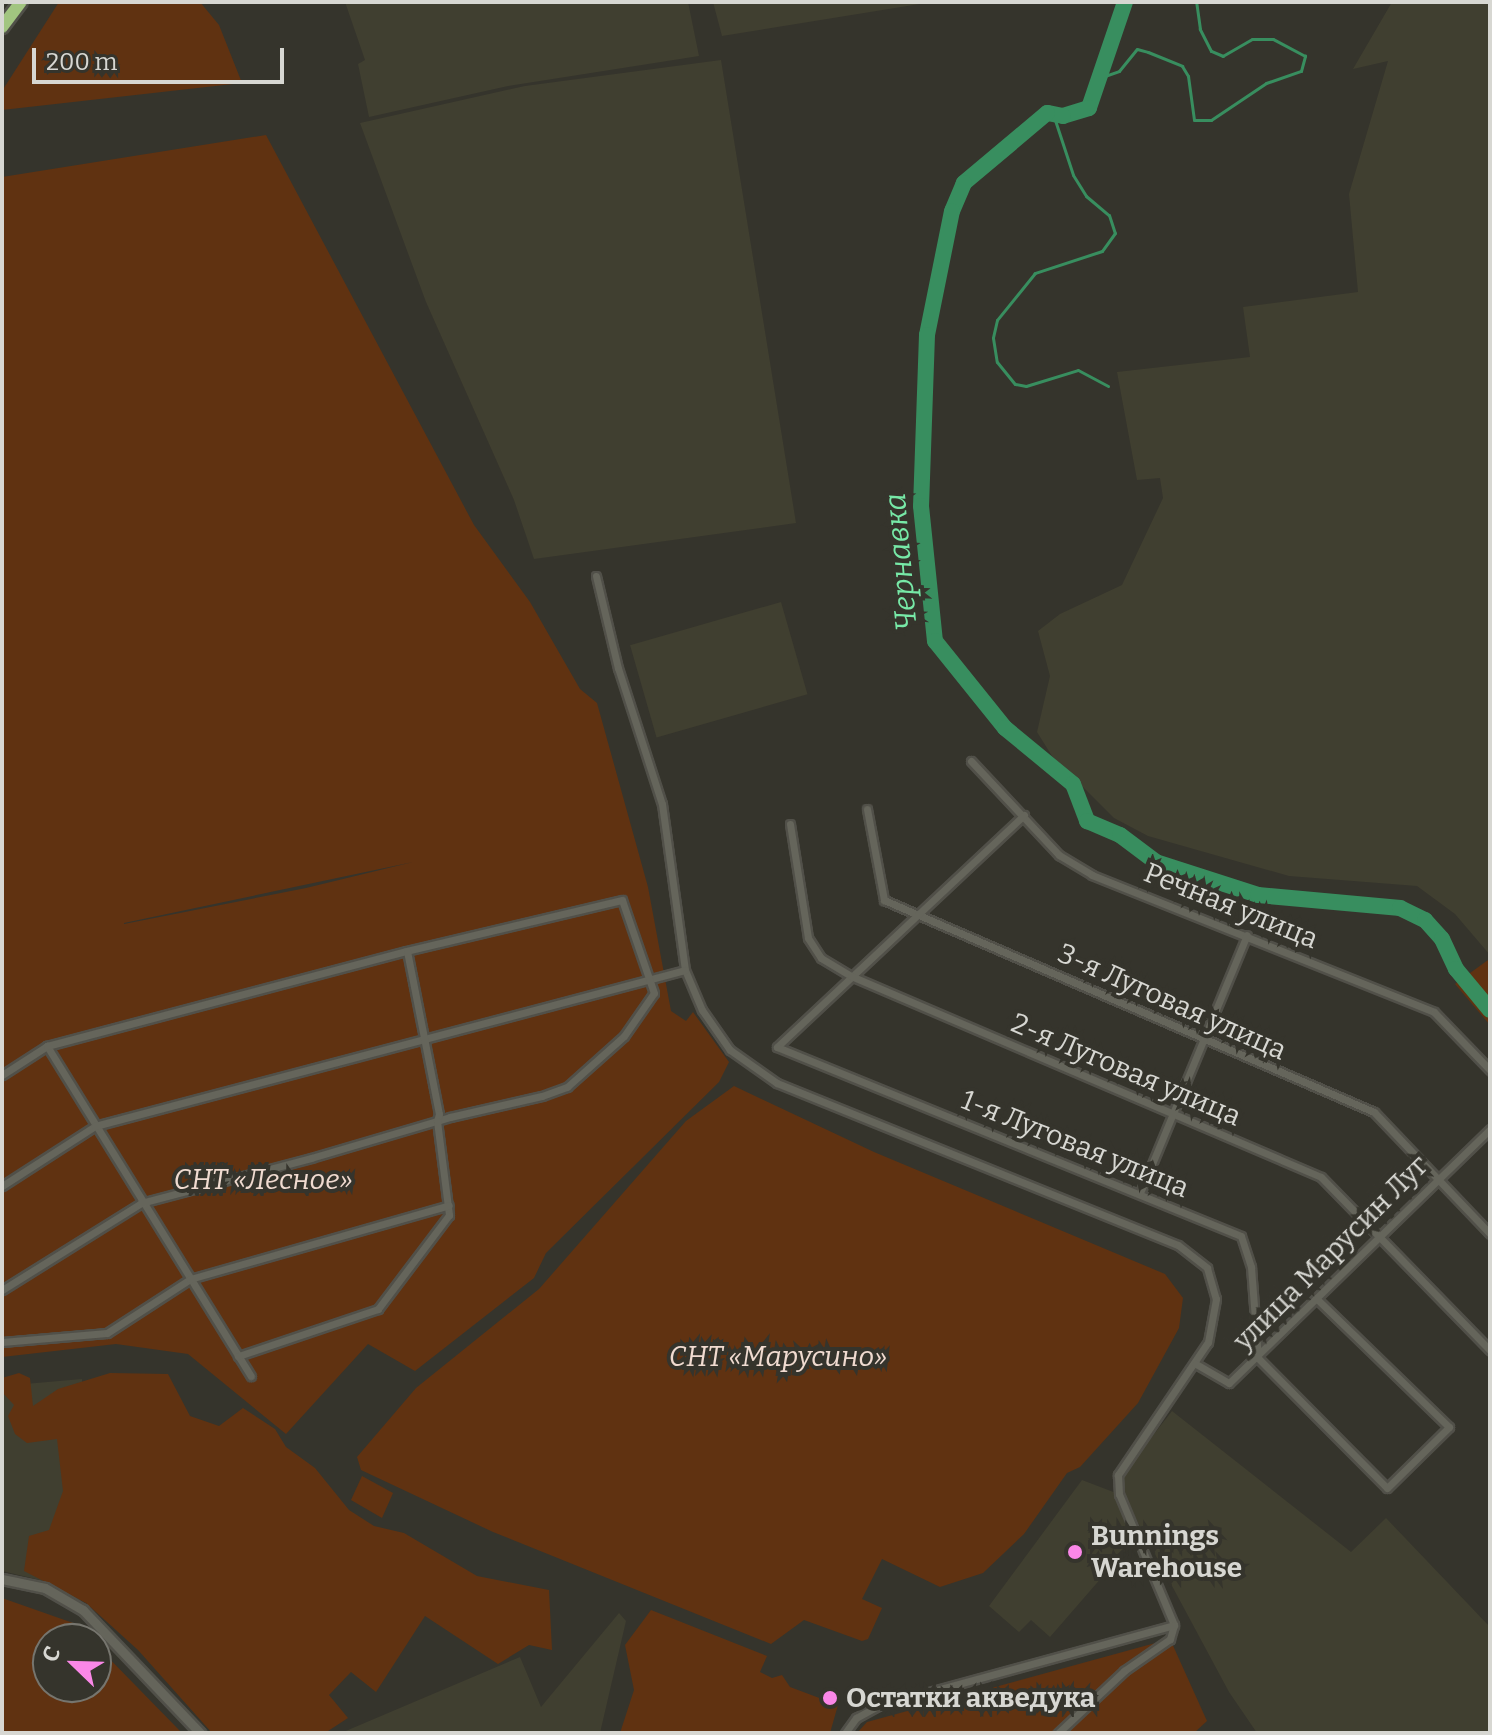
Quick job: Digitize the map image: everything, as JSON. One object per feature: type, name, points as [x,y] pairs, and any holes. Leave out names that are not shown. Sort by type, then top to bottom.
[{"type":"highway","points":[[2,27],[21,2]]},
{"type":"main road","points":[[2,1579],[45,1588],[83,1610],[200,1733]]},
{"type":"street","points":[[596,576],[618,668],[662,804],[685,970],[721,1039],[740,1060],[777,1083],[1192,1252],[1207,1268],[1216,1299],[1213,1328],[1196,1364],[1118,1475],[1119,1494],[1174,1625],[1165,1644],[1124,1671],[1058,1733]]},
{"type":"street","name":"Речная улица","points":[[971,761],[1059,855],[1092,875],[1434,1012],[1490,1070]]},
{"type":"street","name":"3-я Луговая улица","points":[[867,809],[884,900],[913,916],[1374,1112],[1490,1234]]},
{"type":"street","points":[[851,976],[1024,815]]},
{"type":"street","name":"2-я Луговая улица","points":[[790,824],[808,938],[821,958],[851,976],[1321,1177],[1490,1350]]},
{"type":"street","points":[[2,1075],[47,1046],[407,951],[622,900],[653,981],[650,1003],[624,1036],[567,1087],[141,1203],[2,1290]]},
{"type":"street","points":[[1140,1193],[1247,935]]},
{"type":"street","points":[[238,1356],[378,1309],[449,1215],[437,1121],[407,951]]},
{"type":"street","points":[[2,1186],[95,1126],[653,981],[685,970]]},
{"type":"street","name":"1-я Луговая улица","points":[[851,976],[777,1047],[1241,1236],[1251,1267],[1258,1358]]},
{"type":"street","points":[[47,1046],[141,1203],[251,1376]]},
{"type":"street","name":"улица Марусин Луг","points":[[1196,1364],[1229,1383],[1490,1129]]},
{"type":"street","points":[[2,1342],[107,1333],[190,1279],[449,1205]]},
{"type":"street","points":[[1258,1358],[1387,1488],[1449,1427],[1316,1298]]},
{"type":"street","points":[[845,1733],[856,1718],[878,1706],[1174,1625]]},
{"type":"shaded area","points":[[345,2],[688,2],[699,56],[508,86],[369,117],[358,64],[365,60]]},
{"type":"shaded area","points":[[713,2],[932,2],[722,36]]},
{"type":"shaded area","points":[[1392,2],[1490,2],[1490,955],[1455,914],[1417,886],[1289,876],[1148,836],[1114,818],[1052,756],[1037,732],[1050,676],[1038,631],[1060,614],[1122,585],[1163,498],[1160,478],[1137,480],[1117,372],[1250,357],[1243,307],[1358,292],[1349,194],[1388,61],[1353,69]]},
{"type":"shaded area","points":[[721,60],[796,523],[534,559],[514,500],[426,302],[360,123],[525,86]]},
{"type":"shaded area","points":[[781,602],[807,694],[657,738],[630,645]]},
{"type":"shaded area","points":[[82,1379],[81,1601],[44,1581],[2,1571],[2,1386]]},
{"type":"shaded area","points":[[1172,1411],[1351,1552],[1386,1518],[1490,1627],[1490,1733],[1257,1733],[1229,1692],[1121,1491],[1122,1475]]},
{"type":"shaded area","name":"Bunnings Warehouse","points":[[1082,1480],[1116,1493],[1136,1538],[1050,1637],[1031,1620],[1019,1632],[989,1606]]},
{"type":"shaded area","points":[[619,1613],[626,1621],[600,1733],[341,1733],[520,1657],[541,1707]]},
{"type":"green space","points":[[59,2],[200,2],[219,25],[242,83],[2,110],[2,91]]},
{"type":"green space","name":"СНТ «Лесное»","points":[[266,135],[474,525],[530,602],[580,689],[597,703],[648,887],[671,1011],[686,1021],[693,1012],[729,1062],[719,1082],[546,1253],[534,1278],[415,1371],[368,1344],[286,1434],[188,1354],[116,1344],[2,1357],[2,177]],"holes":[[[413,862],[306,888],[124,924]]]},
{"type":"green space","points":[[1488,960],[1490,962],[1490,1025],[1455,984]]},
{"type":"green space","name":"СНТ «Марусино»","points":[[734,1086],[874,1152],[1165,1274],[1183,1298],[1179,1328],[1138,1403],[1080,1467],[1067,1473],[1024,1534],[983,1573],[940,1587],[882,1559],[862,1599],[882,1608],[868,1639],[862,1641],[804,1620],[771,1644],[493,1532],[361,1470],[357,1457],[416,1388],[539,1289],[686,1121]]},
{"type":"green space","points":[[19,1373],[30,1378],[33,1406],[58,1389],[110,1373],[168,1374],[190,1416],[219,1426],[243,1408],[275,1429],[286,1447],[315,1468],[349,1510],[374,1526],[404,1533],[477,1576],[549,1590],[552,1650],[529,1645],[498,1664],[425,1616],[376,1692],[351,1672],[329,1695],[348,1718],[328,1731],[212,1733],[112,1623],[86,1603],[24,1571],[29,1536],[49,1530],[63,1491],[57,1439],[27,1443],[15,1434],[8,1416],[14,1405],[2,1392],[2,1378]]},
{"type":"green space","points":[[362,1476],[393,1493],[382,1518],[351,1500]]},
{"type":"green space","points":[[2,1598],[73,1623],[32,1623],[32,1703],[112,1703],[112,1661],[182,1733],[2,1733]]},
{"type":"green space","points":[[651,1610],[767,1656],[760,1672],[772,1678],[782,1675],[790,1687],[838,1705],[830,1733],[620,1733],[634,1690],[625,1645]]},
{"type":"green space","points":[[1170,1639],[1207,1721],[1194,1733],[857,1733],[867,1722]]},
{"type":"waterway","name":"Чернавка","points":[[1125,2],[1089,108],[1063,116],[1047,113],[964,183],[952,211],[927,335],[921,506],[935,641],[1005,728],[1073,784],[1087,821],[1120,835],[1156,862],[1258,895],[1400,908],[1425,920],[1442,939],[1456,969],[1490,1010]]},
{"type":"waterway","points":[[1099,78],[1119,71],[1137,49],[1148,52],[1182,66],[1188,76],[1194,120],[1211,120],[1266,83],[1301,71],[1305,56],[1273,39],[1252,39],[1223,56],[1211,51],[1200,29],[1196,2]]},
{"type":"waterway","points":[[1053,114],[1073,175],[1086,196],[1109,215],[1115,233],[1102,251],[1035,273],[997,320],[993,338],[997,362],[1015,384],[1026,386],[1078,370],[1108,386]]},
{"type":"place","name":"Bunnings Warehouse","points":[[1075,1552]]},
{"type":"place","name":"Остатки акведука","points":[[830,1698]]}]
